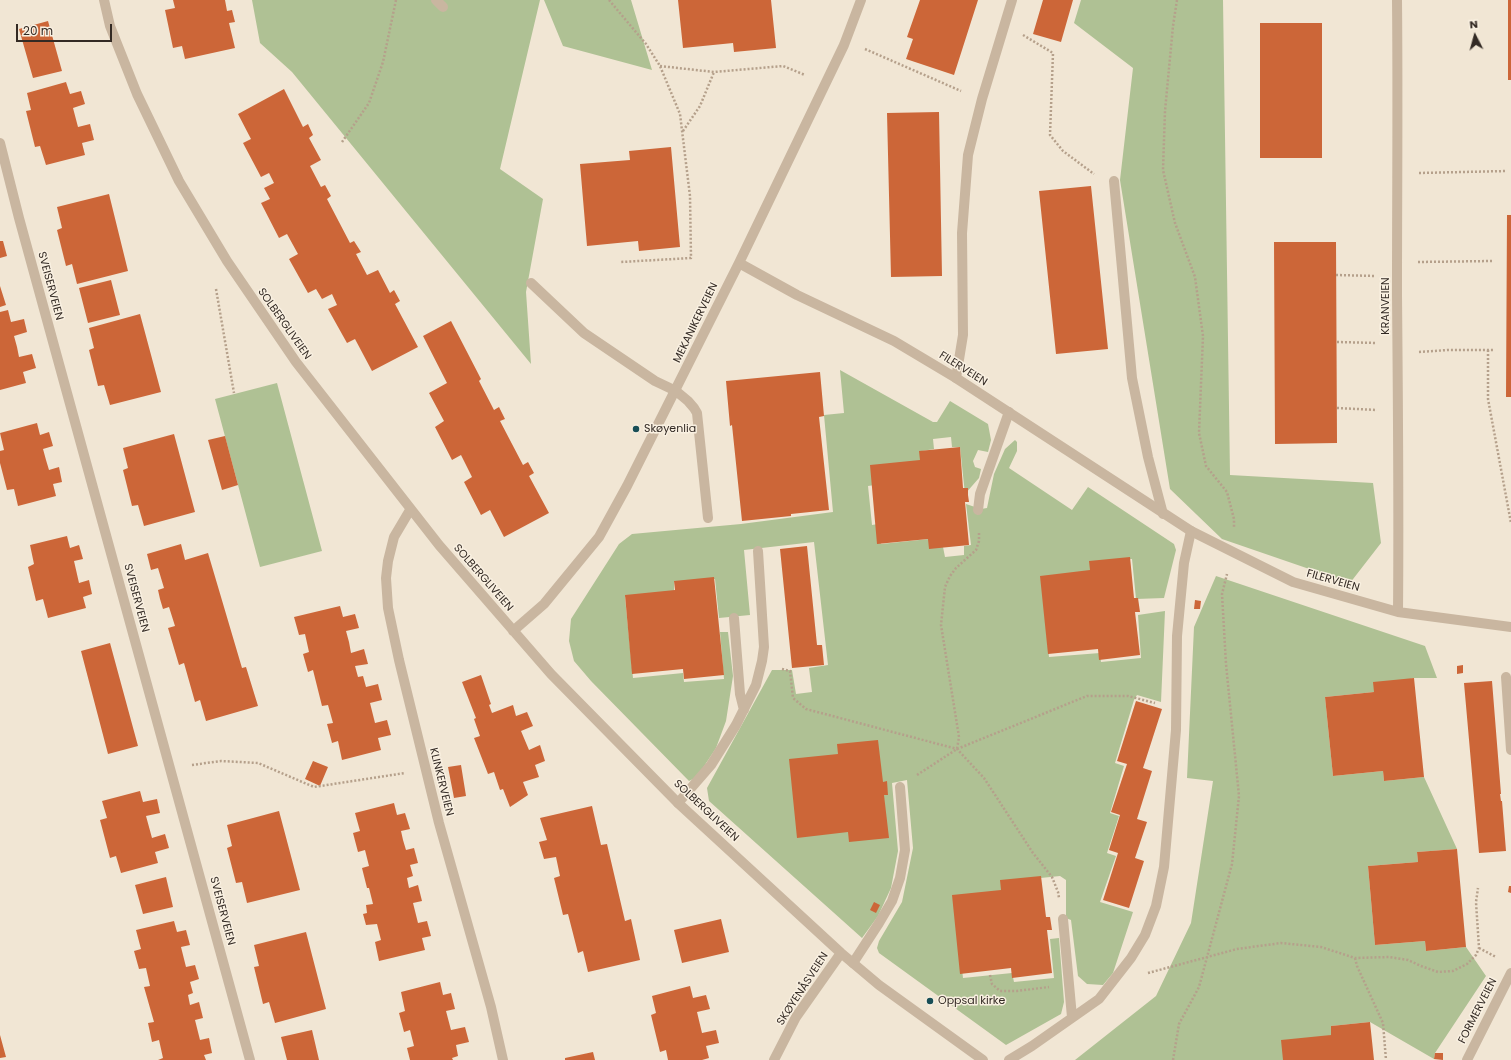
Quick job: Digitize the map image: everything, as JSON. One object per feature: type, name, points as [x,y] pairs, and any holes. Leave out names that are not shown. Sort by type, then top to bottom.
[{"type":"street","name":"SOLBERGLIVEIEN","points":[[104,0],[110,26],[137,94],[178,181],[226,260],[296,362],[438,545],[551,674],[678,803],[841,953],[879,985],[983,1060]]},
{"type":"street","name":"MEKANIKERVEIEN","points":[[513,630],[544,604],[599,537],[676,391],[739,262],[844,45],[861,0]]},
{"type":"street","points":[[956,378],[963,335],[962,233],[968,155],[982,100],[1012,0]]},
{"type":"street","name":"KRANVEIEN","points":[[1398,0],[1398,612]]},
{"type":"street","name":"SVEISERVEIEN","points":[[0,143],[23,234],[250,1060]]},
{"type":"street","points":[[1114,184],[1132,378],[1148,457],[1163,514]]},
{"type":"street","name":"FILERVEIEN","points":[[739,262],[797,295],[894,341],[956,378],[1191,531],[1293,582],[1398,612],[1511,627]]},
{"type":"street","points":[[531,283],[584,333],[656,381],[676,391],[694,408],[697,413],[708,518]]},
{"type":"street","points":[[978,510],[980,494],[1009,412]]},
{"type":"street","name":"KLINKERVEIEN","points":[[410,510],[394,537],[388,561],[386,578],[388,608],[398,660],[437,816],[491,1007],[503,1060]]},
{"type":"street","points":[[1009,1060],[1032,1046],[1099,999],[1131,958],[1145,935],[1156,906],[1164,867],[1176,730],[1177,636],[1184,563],[1191,531]]},
{"type":"street","points":[[678,803],[711,766],[744,710],[756,684],[764,647],[758,550]]},
{"type":"street","points":[[734,618],[740,694],[744,710]]},
{"type":"street","points":[[1506,677],[1511,750]]},
{"type":"street","points":[[853,963],[880,923],[892,901],[900,878],[906,850],[900,787]]},
{"type":"street","points":[[1063,919],[1072,1017]]},
{"type":"street","name":"SKØYENÅSVEIEN","points":[[774,1060],[796,1017],[841,953]]},
{"type":"street","name":"FORMERVEIEN","points":[[1467,1060],[1511,973]]},
{"type":"path","points":[[342,142],[369,103],[383,62],[396,0]]},
{"type":"path","points":[[609,0],[646,44],[660,66],[680,114],[690,196],[691,258],[621,262]]},
{"type":"path","points":[[1173,1060],[1179,1024],[1199,987],[1232,864],[1239,796],[1226,664],[1222,594],[1233,552],[1234,519],[1227,492],[1206,466],[1199,433],[1203,336],[1195,277],[1175,223],[1163,170],[1165,111],[1177,0]]},
{"type":"path","points":[[1005,23],[1053,53],[1050,135],[1063,151],[1114,184]]},
{"type":"path","points":[[859,47],[982,100]]},
{"type":"path","points":[[660,66],[714,72],[783,66],[825,84]]},
{"type":"path","points":[[683,132],[700,106],[714,72]]},
{"type":"path","points":[[1398,173],[1507,171]]},
{"type":"path","points":[[1397,263],[1493,261]]},
{"type":"path","points":[[1336,276],[1380,276]]},
{"type":"path","points":[[216,288],[234,394]]},
{"type":"path","points":[[1337,342],[1380,343]]},
{"type":"path","points":[[1398,353],[1448,350],[1494,350]]},
{"type":"path","points":[[1488,350],[1488,399],[1511,523]]},
{"type":"path","points":[[1337,408],[1380,410]]},
{"type":"path","points":[[957,749],[959,737],[941,625],[944,587],[950,576],[976,550],[979,541],[978,510]]},
{"type":"path","points":[[761,664],[790,671],[793,698],[806,709],[957,749],[984,778],[1032,852],[1052,877],[1058,892],[1063,919]]},
{"type":"path","points":[[900,787],[957,749],[1087,696],[1128,696],[1163,705],[1176,703]]},
{"type":"path","points":[[170,769],[221,761],[258,763],[314,787],[408,772]]},
{"type":"path","points":[[1113,981],[1237,949],[1281,943],[1321,947],[1355,958],[1389,957],[1408,960],[1438,972],[1454,971],[1467,964],[1476,955],[1479,948],[1476,902],[1478,888]]},
{"type":"path","points":[[1355,958],[1357,966],[1383,1023],[1386,1060]]},
{"type":"path","points":[[990,975],[992,984],[1000,991],[1017,991],[1069,985]]},
{"type":"green space","points":[[252,0],[540,0],[500,169],[543,199],[526,292],[531,364],[292,72],[260,43]]},
{"type":"green space","points":[[544,0],[631,0],[652,70],[563,46]]},
{"type":"green space","points":[[1081,0],[1223,0],[1230,475],[1373,483],[1381,543],[1350,583],[1222,539],[1170,489],[1120,180],[1133,68],[1074,23]]},
{"type":"green space","points":[[840,370],[933,422],[937,422],[950,401],[988,424],[991,440],[988,452],[978,450],[973,461],[975,467],[981,469],[979,478],[965,494],[960,447],[952,447],[951,437],[933,439],[934,449],[922,451],[922,461],[875,485],[868,486],[872,525],[878,524],[881,544],[929,539],[943,547],[945,557],[964,555],[964,546],[971,545],[966,504],[981,509],[987,508],[994,474],[1005,449],[1015,440],[1017,442],[1017,451],[1009,468],[1072,510],[1088,487],[1174,544],[1176,550],[1164,598],[1136,599],[1132,559],[1090,562],[1091,572],[1041,577],[1049,657],[1100,653],[1101,662],[1141,658],[1138,615],[1165,611],[1161,702],[1137,695],[1134,700],[1115,763],[1124,766],[1110,813],[1119,816],[1107,853],[1116,856],[1100,902],[1133,912],[1113,973],[1103,985],[1087,984],[1078,976],[1071,920],[1066,918],[1066,880],[1060,876],[1002,882],[1003,891],[954,896],[963,978],[1012,973],[1014,982],[1054,978],[1050,939],[1059,938],[1064,1002],[1061,1014],[1006,1045],[879,953],[877,948],[879,941],[902,902],[913,848],[907,780],[892,783],[898,851],[891,888],[878,916],[862,938],[709,801],[707,788],[772,670],[792,670],[796,694],[812,692],[809,668],[828,665],[814,542],[744,550],[750,615],[719,618],[715,579],[674,582],[674,593],[625,597],[633,678],[683,673],[684,682],[724,679],[720,632],[728,632],[733,676],[726,721],[716,748],[697,777],[689,781],[591,681],[574,661],[569,641],[571,619],[619,544],[632,534],[741,524],[833,512],[824,415],[844,413]]},
{"type":"green space","points":[[277,383],[322,551],[260,567],[215,399]]},
{"type":"green space","points":[[1216,576],[1425,646],[1437,678],[1413,678],[1374,692],[1325,697],[1333,776],[1383,771],[1384,781],[1424,777],[1457,849],[1417,852],[1418,862],[1368,866],[1375,945],[1425,941],[1426,951],[1466,947],[1486,976],[1435,1053],[1434,1059],[1370,1022],[1331,1026],[1331,1035],[1283,1060],[1075,1060],[1156,996],[1191,923],[1213,781],[1187,778],[1194,627]]},
{"type":"building","points":[[173,0],[225,0],[227,11],[232,10],[235,22],[229,23],[235,48],[185,59],[182,46],[173,48],[165,10],[175,8]]},
{"type":"building","points":[[678,0],[771,0],[776,48],[734,52],[733,43],[683,48]]},
{"type":"building","points":[[920,0],[978,0],[954,75],[906,59],[913,39],[907,37]]},
{"type":"building","points":[[1043,0],[1073,0],[1061,42],[1033,34]]},
{"type":"building","points":[[1508,0],[1511,0],[1511,80],[1508,80]]},
{"type":"building","points":[[48,21],[62,71],[33,78],[19,29]]},
{"type":"building","points":[[1260,23],[1322,23],[1322,158],[1260,158]]},
{"type":"building","points":[[66,82],[70,94],[81,91],[85,104],[73,108],[78,127],[90,124],[94,140],[82,143],[85,155],[46,165],[40,146],[35,147],[26,111],[31,110],[27,93]]},
{"type":"building","points":[[284,89],[303,127],[308,124],[313,135],[309,138],[321,160],[310,166],[321,187],[325,185],[331,196],[327,199],[350,243],[354,241],[361,252],[356,254],[367,275],[378,270],[390,293],[394,290],[400,301],[395,304],[418,347],[372,371],[355,339],[347,343],[328,309],[337,305],[332,294],[322,299],[316,289],[308,293],[289,259],[298,254],[287,234],[279,238],[261,203],[270,199],[264,188],[274,183],[269,173],[261,177],[243,143],[251,139],[238,114]]},
{"type":"building","points":[[939,112],[942,276],[891,277],[887,113]]},
{"type":"building","points":[[671,147],[680,247],[639,251],[638,241],[587,246],[580,164],[630,160],[629,151]]},
{"type":"building","points":[[1091,186],[1108,349],[1056,354],[1039,191]]},
{"type":"building","points":[[109,194],[128,271],[77,284],[72,264],[66,266],[57,230],[62,228],[57,207]]},
{"type":"building","points":[[1507,215],[1511,215],[1511,397],[1506,397]]},
{"type":"building","points":[[0,241],[3,241],[7,256],[0,258]]},
{"type":"building","points":[[1274,242],[1336,242],[1337,443],[1275,444]]},
{"type":"building","points":[[111,280],[120,315],[88,323],[79,288]]},
{"type":"building","points":[[0,286],[6,305],[0,307]]},
{"type":"building","points":[[8,310],[11,322],[24,319],[27,332],[14,336],[19,357],[32,354],[36,368],[23,372],[26,383],[0,390],[0,312]]},
{"type":"building","points":[[140,314],[161,392],[110,405],[104,385],[98,386],[89,350],[94,348],[89,328]]},
{"type":"building","points":[[451,321],[481,379],[479,381],[494,410],[499,407],[505,419],[500,421],[523,465],[528,462],[534,473],[529,476],[549,513],[504,537],[490,510],[481,515],[464,482],[472,477],[461,455],[452,460],[435,427],[444,421],[429,393],[447,383],[423,336]]},
{"type":"building","points":[[820,372],[824,416],[819,417],[829,510],[742,521],[726,381]]},
{"type":"building","points":[[37,423],[40,435],[49,432],[53,446],[43,449],[49,470],[59,467],[62,482],[53,484],[56,496],[18,506],[14,489],[7,490],[0,463],[0,451],[4,450],[0,433]]},
{"type":"building","points":[[174,434],[195,512],[144,526],[138,505],[132,506],[123,470],[128,468],[123,448]]},
{"type":"building","points":[[225,436],[238,485],[222,490],[208,440]]},
{"type":"building","points":[[960,447],[963,488],[968,488],[969,502],[965,502],[969,545],[929,549],[928,539],[877,544],[870,465],[920,460],[919,451]]},
{"type":"building","points":[[67,536],[70,548],[79,545],[83,559],[74,561],[79,583],[89,580],[92,594],[83,597],[86,608],[48,618],[43,599],[36,601],[28,567],[34,564],[30,545]]},
{"type":"building","points":[[181,544],[185,560],[208,553],[242,668],[246,667],[258,706],[206,721],[200,700],[195,702],[184,663],[179,665],[168,628],[175,626],[169,607],[163,609],[160,599],[158,590],[164,588],[158,568],[151,570],[147,554]]},
{"type":"building","points":[[807,546],[817,645],[822,645],[824,665],[792,668],[780,549]]},
{"type":"building","points":[[1130,557],[1134,598],[1138,598],[1140,612],[1135,612],[1140,655],[1099,660],[1098,649],[1048,654],[1040,576],[1090,570],[1089,561]]},
{"type":"building","points":[[714,577],[724,675],[684,679],[683,669],[632,674],[625,595],[675,590],[674,581]]},
{"type":"building","points":[[1195,600],[1201,601],[1200,609],[1194,609]]},
{"type":"building","points":[[340,606],[343,617],[355,614],[359,628],[346,631],[351,653],[364,649],[368,664],[355,666],[358,677],[363,676],[366,687],[378,684],[382,700],[370,703],[375,723],[387,720],[391,735],[378,738],[381,750],[342,760],[338,741],[332,743],[327,724],[333,723],[328,705],[322,706],[313,670],[308,672],[303,654],[309,652],[305,634],[299,635],[294,617]]},
{"type":"building","points":[[110,643],[138,746],[108,754],[81,651]]},
{"type":"building","points":[[1463,665],[1463,673],[1457,674],[1457,666]]},
{"type":"building","points":[[481,675],[491,704],[489,705],[492,713],[513,705],[516,716],[527,712],[533,726],[521,731],[529,750],[540,745],[545,761],[535,765],[539,777],[523,782],[528,795],[510,807],[503,789],[500,790],[494,772],[488,774],[474,738],[480,736],[474,719],[476,718],[462,682]]},
{"type":"building","points":[[1414,678],[1424,777],[1384,781],[1383,771],[1333,776],[1325,697],[1374,692],[1373,682]]},
{"type":"building","points":[[1492,681],[1500,794],[1502,801],[1506,851],[1479,853],[1464,683]]},
{"type":"building","points":[[1136,701],[1162,709],[1143,768],[1152,771],[1137,819],[1147,822],[1135,858],[1144,861],[1129,908],[1103,900],[1118,853],[1109,850],[1120,815],[1111,812],[1127,764],[1117,761]]},
{"type":"building","points":[[878,740],[883,782],[887,781],[888,795],[884,795],[889,838],[849,842],[848,832],[797,838],[789,759],[838,754],[837,744]]},
{"type":"building","points":[[313,761],[328,767],[320,786],[305,779]]},
{"type":"building","points":[[461,765],[466,796],[454,798],[448,767]]},
{"type":"building","points":[[140,791],[143,802],[157,799],[160,813],[146,816],[152,838],[165,834],[169,848],[155,852],[158,863],[121,873],[116,856],[110,858],[100,820],[107,818],[102,801]]},
{"type":"building","points":[[394,803],[397,815],[405,813],[410,829],[401,831],[403,840],[406,850],[414,848],[418,863],[410,865],[413,876],[407,878],[409,888],[418,885],[422,901],[413,903],[418,923],[427,921],[431,936],[422,938],[425,950],[379,961],[375,942],[381,940],[377,924],[366,925],[363,914],[367,913],[366,905],[373,904],[362,868],[369,866],[365,850],[358,852],[353,833],[360,831],[355,813]]},
{"type":"building","points":[[592,806],[601,845],[607,844],[625,921],[631,919],[640,960],[588,972],[583,951],[578,953],[568,914],[563,915],[554,878],[560,876],[556,857],[544,859],[539,842],[547,840],[540,818]]},
{"type":"building","points":[[279,811],[300,890],[247,903],[242,882],[236,883],[227,848],[232,846],[227,825]]},
{"type":"building","points":[[1457,849],[1466,947],[1426,951],[1425,941],[1375,945],[1368,866],[1418,862],[1417,852]]},
{"type":"building","points":[[1041,876],[1046,917],[1050,917],[1052,930],[1047,930],[1052,973],[1012,978],[1011,968],[960,974],[952,895],[1001,890],[1000,880]]},
{"type":"building","points":[[166,877],[173,907],[143,914],[135,885]]},
{"type":"building","points":[[1509,886],[1511,886],[1511,893],[1508,892]]},
{"type":"building","points":[[874,902],[880,905],[876,913],[870,910]]},
{"type":"building","points":[[721,919],[729,952],[682,963],[674,930]]},
{"type":"building","points":[[174,921],[177,932],[186,930],[190,945],[181,947],[186,967],[195,965],[199,979],[190,982],[193,993],[188,995],[190,1005],[199,1002],[203,1018],[195,1020],[200,1040],[209,1038],[212,1053],[204,1055],[206,1060],[158,1060],[163,1058],[159,1040],[152,1042],[148,1023],[154,1022],[144,987],[150,986],[146,968],[139,969],[134,951],[141,949],[136,930]]},
{"type":"building","points":[[306,932],[326,1009],[275,1023],[269,1002],[263,1004],[254,967],[259,966],[254,945]]},
{"type":"building","points":[[440,982],[443,995],[451,993],[455,1009],[446,1011],[451,1030],[465,1027],[469,1042],[456,1045],[458,1056],[452,1058],[453,1060],[410,1060],[407,1048],[414,1046],[410,1030],[404,1032],[399,1013],[405,1011],[401,992]]},
{"type":"building","points":[[690,986],[693,998],[706,995],[710,1009],[697,1012],[702,1033],[716,1030],[719,1043],[706,1046],[709,1058],[702,1060],[668,1060],[666,1050],[660,1052],[651,1015],[656,1013],[652,996]]},
{"type":"building","points":[[1370,1022],[1374,1060],[1283,1060],[1281,1040],[1331,1035],[1331,1026]]},
{"type":"building","points":[[312,1030],[319,1060],[287,1060],[281,1037]]},
{"type":"building","points":[[0,1035],[6,1057],[0,1058]]},
{"type":"building","points":[[593,1052],[595,1060],[565,1060],[565,1058]]},
{"type":"building","points":[[1435,1053],[1443,1053],[1443,1060],[1434,1059]]},
{"type":"place","name":"Skøyenlia","points":[[636,429]]},
{"type":"place","name":"Oppsal kirke","points":[[930,1001]]}]
